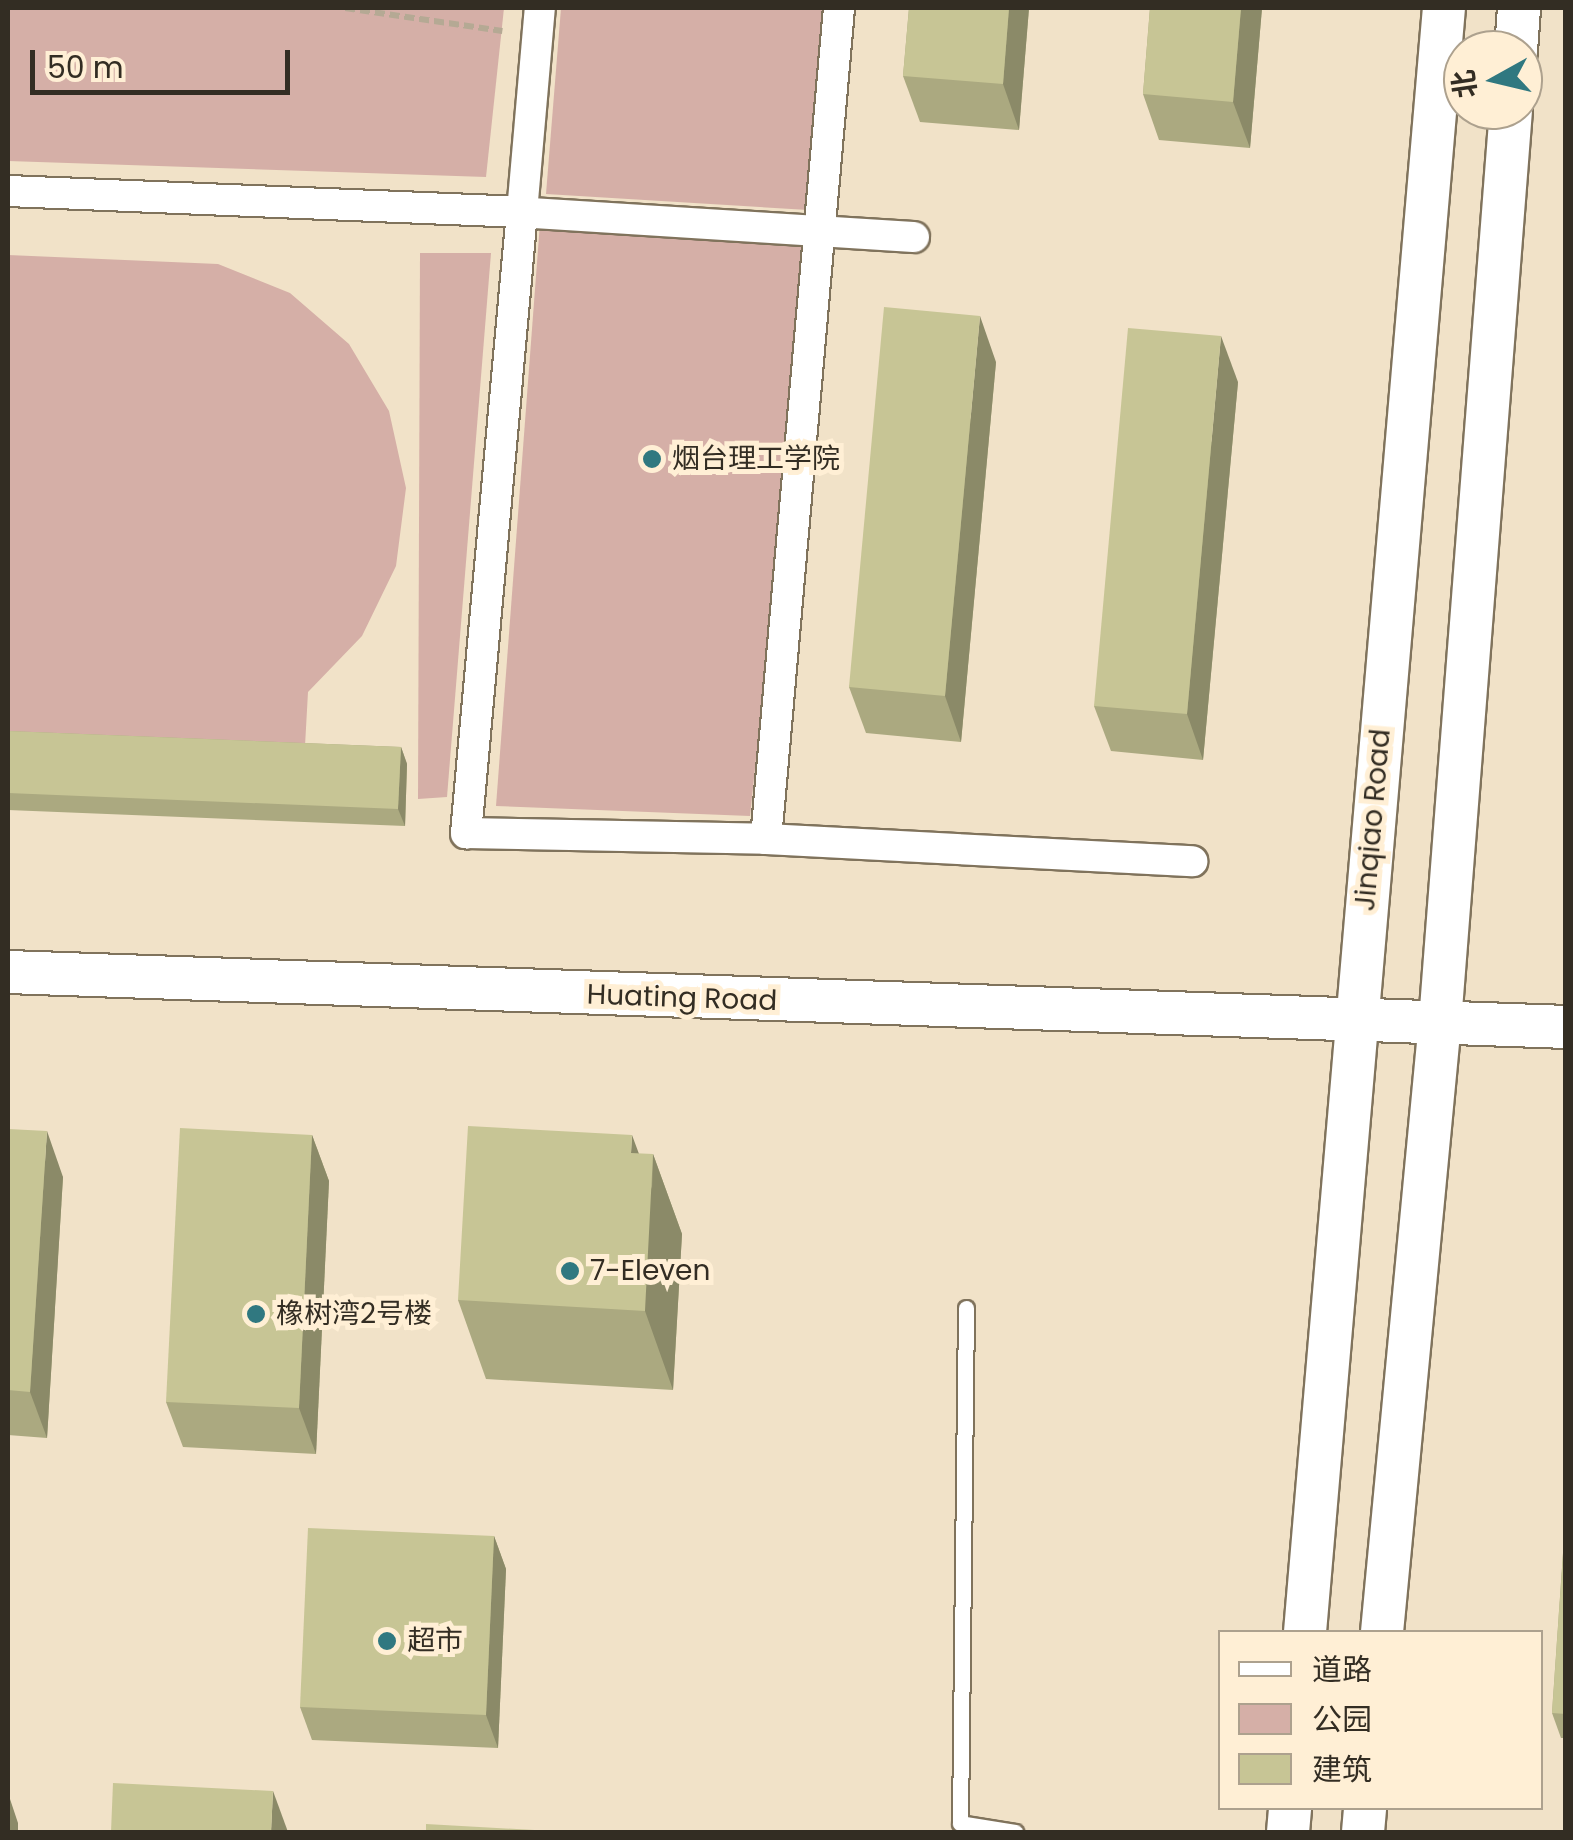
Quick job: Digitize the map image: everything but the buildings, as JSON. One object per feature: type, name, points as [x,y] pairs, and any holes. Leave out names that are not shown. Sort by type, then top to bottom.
[{"type":"street","points":[[540,8],[466,833],[766,840],[1192,861]]},
{"type":"street","points":[[766,840],[839,8]]},
{"type":"street","name":"Jinqiao Road","points":[[1304,1630],[1444,8]]},
{"type":"street","points":[[1382,1630],[1440,1022],[1510,130]]},
{"type":"street","points":[[8,191],[522,212],[914,237]]},
{"type":"street","name":"Huating Road","points":[[8,972],[1440,1022]]},
{"type":"street","points":[[1440,1022],[1566,1027]]},
{"type":"lane","points":[[966,1308],[960,1822],[1015,1832]]},
{"type":"path","points":[[345,8],[502,31]]},
{"type":"green space","points":[[8,8],[504,8],[486,177],[8,161]]},
{"type":"green space","points":[[561,8],[826,8],[808,210],[546,194]]},
{"type":"green space","points":[[540,223],[810,243],[750,816],[496,806]]},
{"type":"green space","points":[[420,253],[491,253],[447,797],[418,799]]},
{"type":"green space","points":[[8,255],[218,264],[290,293],[349,344],[389,411],[406,488],[396,566],[362,636],[308,692],[305,746],[8,733]]},
{"type":"place","name":"烟台理工学院","points":[[652,459]]},
{"type":"place","name":"7-Eleven","points":[[570,1271]]},
{"type":"place","name":"橡树湾2号楼","points":[[256,1314]]},
{"type":"place","name":"超市","points":[[387,1641]]}]
